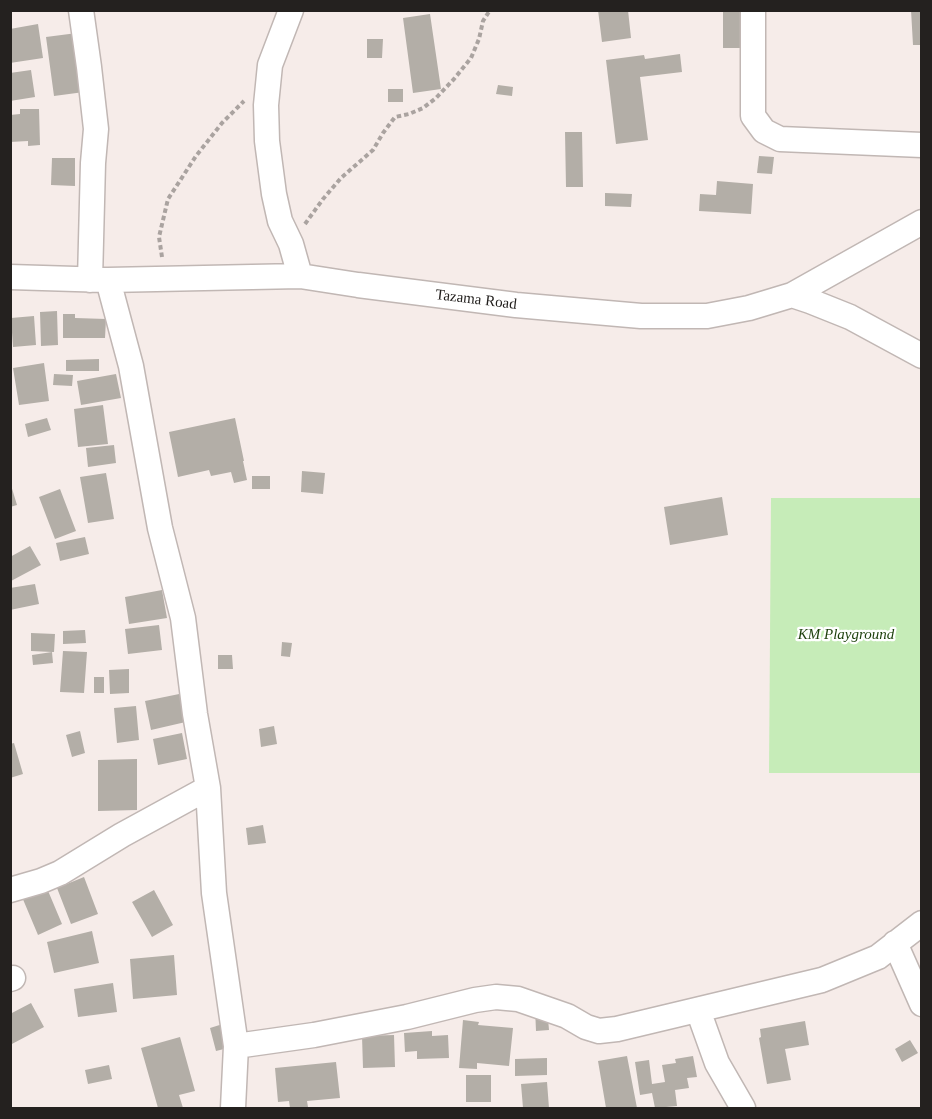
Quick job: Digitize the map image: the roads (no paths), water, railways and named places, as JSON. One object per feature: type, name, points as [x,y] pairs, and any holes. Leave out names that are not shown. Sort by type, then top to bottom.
[{"type":"street","points":[[81,10],[96,129],[93,163],[99,280],[130,366],[160,528],[183,618],[195,714],[208,788],[214,893],[236,1046],[233,1108]]},
{"type":"street","points":[[291,10],[270,65],[266,105],[274,194],[280,221],[291,244],[300,276]]},
{"type":"street","points":[[753,10],[753,116],[764,131],[780,139],[921,144]]},
{"type":"street","name":"Tazama Road","points":[[10,278],[99,280],[300,276],[516,305],[641,316],[706,316],[749,308],[792,295],[921,222]]},
{"type":"street","points":[[792,295],[850,318],[921,356]]},
{"type":"street","points":[[10,890],[60,873],[122,835],[208,788]]},
{"type":"street","points":[[236,1046],[408,1017],[496,997],[518,999],[567,1016],[586,1027],[599,1031],[617,1029],[822,980],[878,957],[921,923]]},
{"type":"street","points":[[895,944],[921,1004]]},
{"type":"street","points":[[698,1010],[717,1063],[742,1108]]},
{"type":"park label","name":"KM Playground","points":[[846,635]]}]
